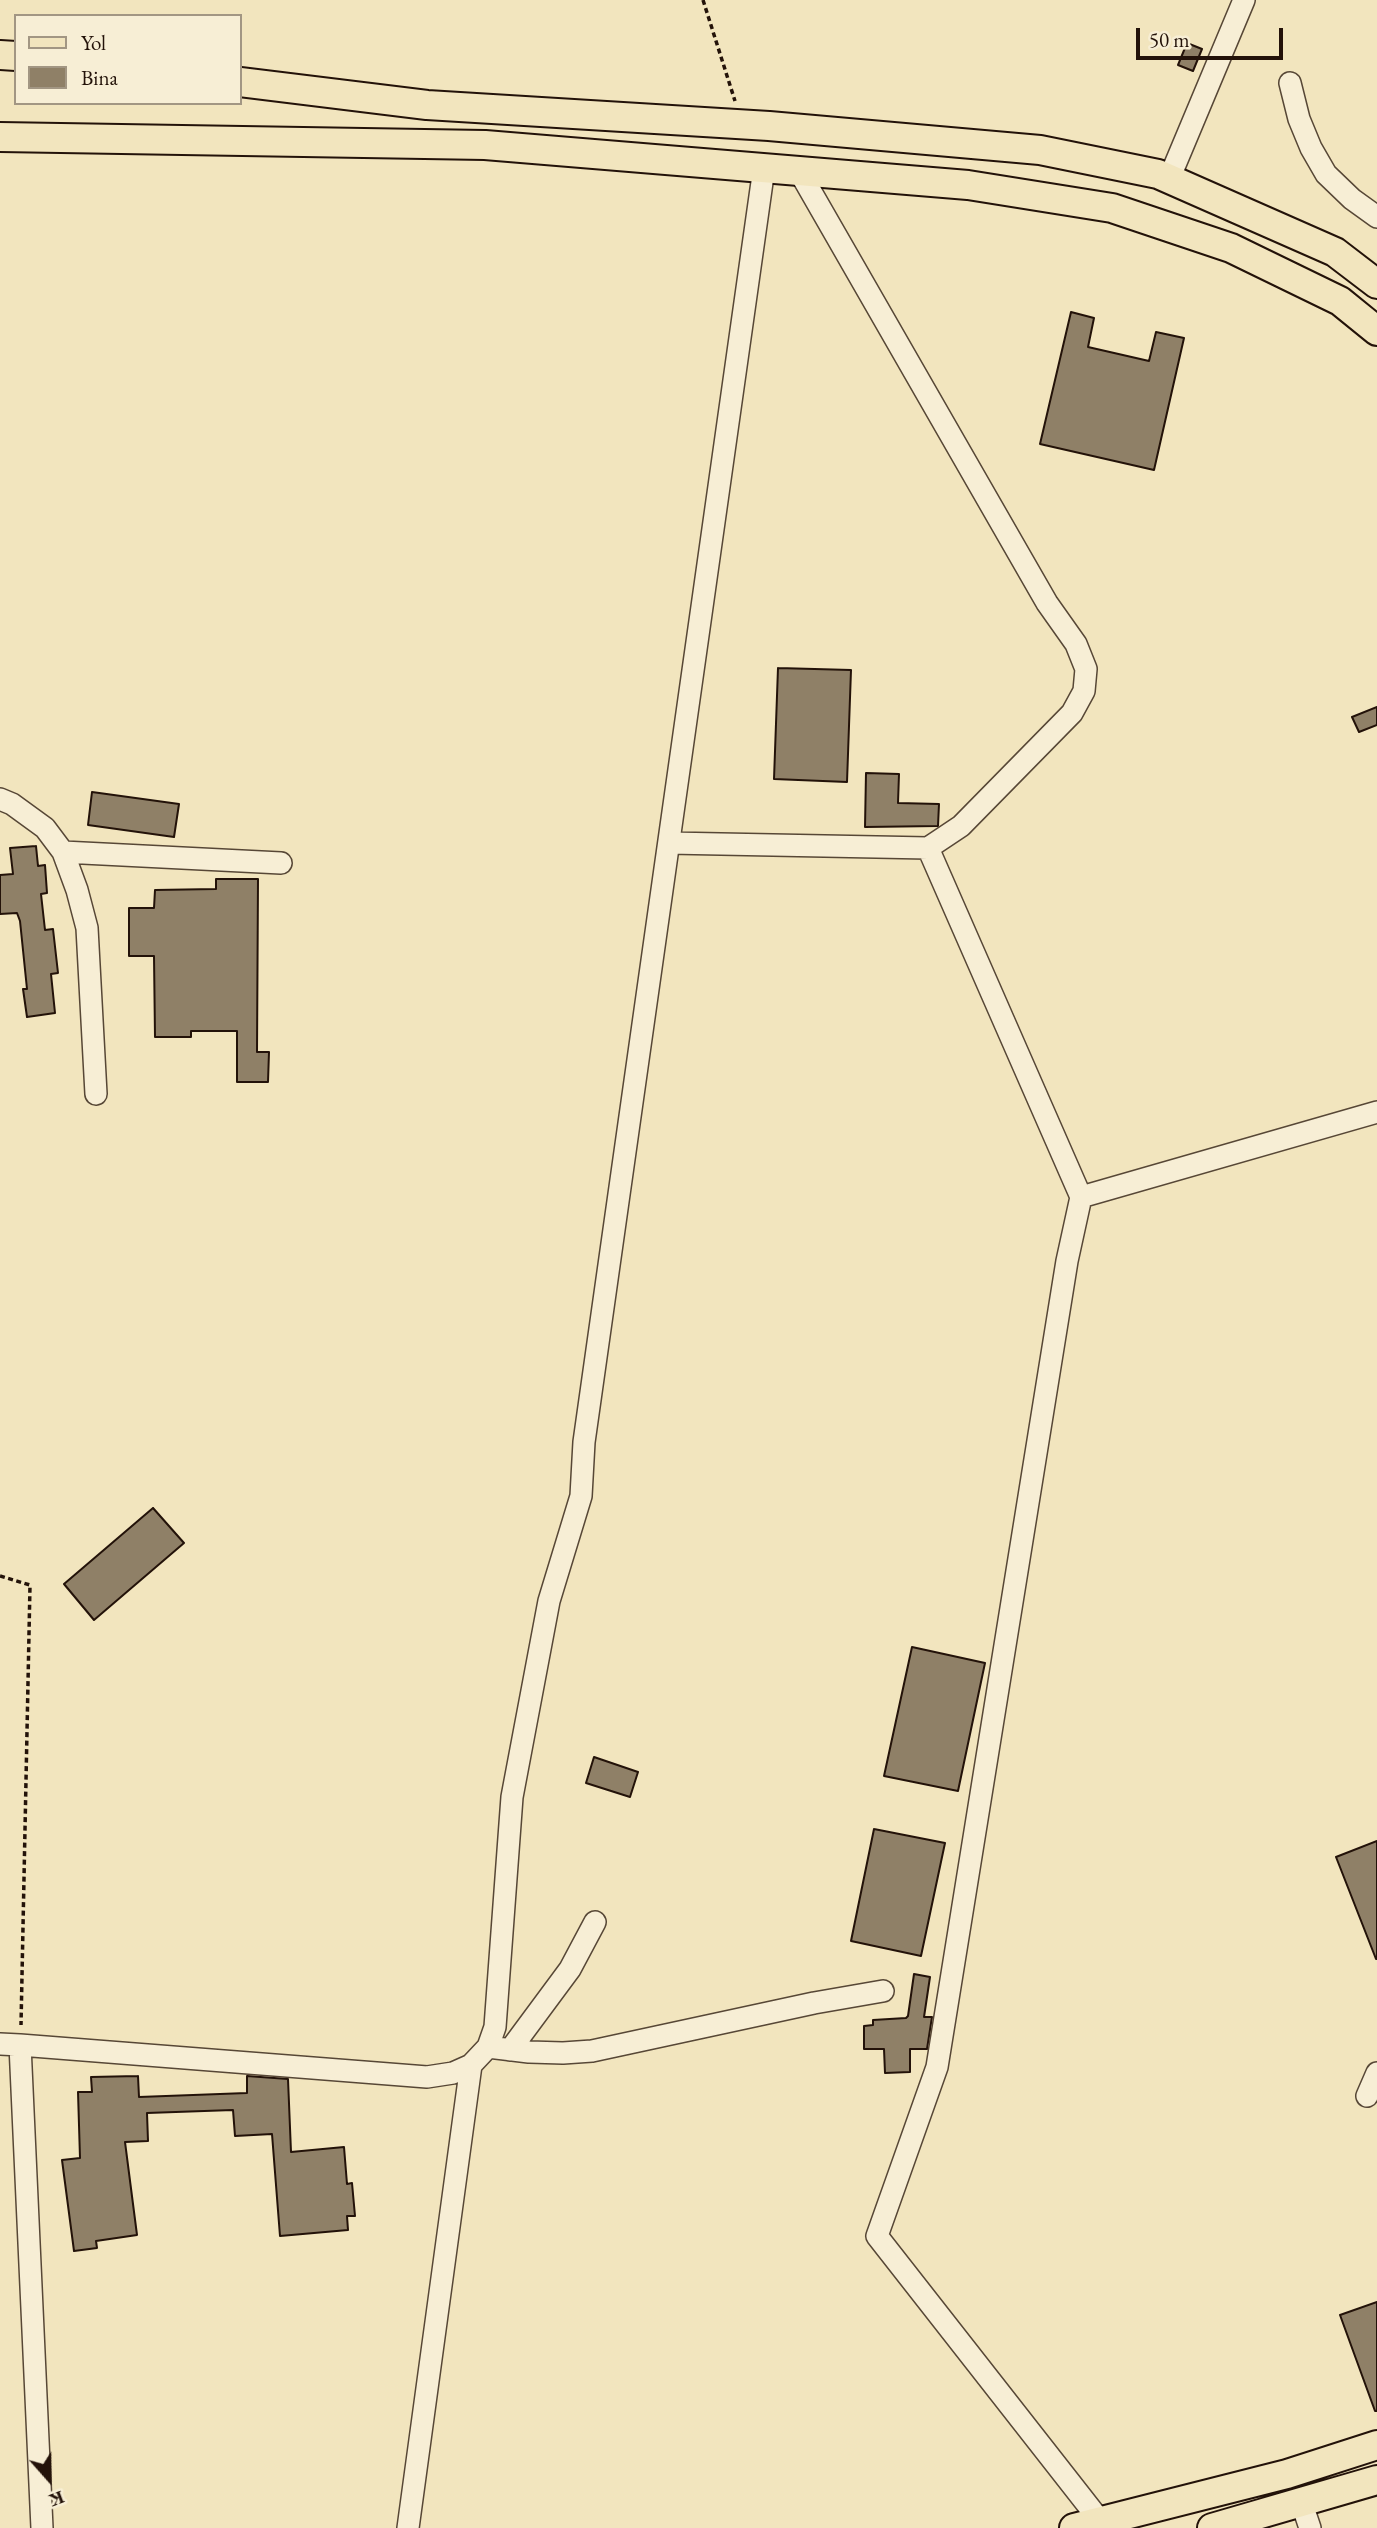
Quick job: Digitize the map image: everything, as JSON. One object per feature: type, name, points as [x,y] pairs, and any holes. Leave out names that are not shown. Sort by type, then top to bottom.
[{"type":"main road","points":[[242,82],[426,105],[742,125],[1040,150],[1169,178],[1335,252],[1377,284]]},
{"type":"main road","points":[[0,137],[485,145],[968,185],[1112,208],[1231,248],[1340,302],[1377,331]]},
{"type":"main road","points":[[1087,2525],[1287,2474],[1377,2445]]},
{"type":"main road","points":[[1212,2528],[1377,2480]]},
{"type":"street","points":[[1169,178],[1244,0]]},
{"type":"street","points":[[1290,83],[1299,119],[1326,174],[1352,199],[1377,217]]},
{"type":"street","points":[[42,2528],[10,2044],[427,2077],[453,2073],[471,2065],[488,2047],[495,2027],[512,1797],[549,1601],[581,1496],[583,1442],[764,169]]},
{"type":"street","points":[[668,843],[929,848],[961,826],[1072,713],[1084,691],[1086,669],[1076,644],[1040,591],[799,171]]},
{"type":"street","points":[[0,799],[12,804],[45,828],[63,852],[77,890],[87,928],[96,1094]]},
{"type":"street","points":[[929,848],[1081,1197],[1065,1274],[937,2067],[877,2236],[1087,2525]]},
{"type":"street","points":[[63,852],[281,863]]},
{"type":"street","points":[[1081,1197],[1377,1112]]},
{"type":"street","points":[[510,2050],[570,1969],[595,1922]]},
{"type":"street","points":[[488,2047],[563,2053],[592,2051],[814,2003],[883,1991]]},
{"type":"street","points":[[408,2528],[471,2065]]},
{"type":"street","points":[[1367,2096],[1377,2073]]},
{"type":"path","points":[[703,0],[742,125]]},
{"type":"path","points":[[0,1576],[30,1585],[10,2044]]},
{"type":"building","points":[[1187,43],[1202,49],[1193,71],[1178,65]]},
{"type":"building","points":[[1071,312],[1094,318],[1088,347],[1149,361],[1156,332],[1184,338],[1154,470],[1040,444]]},
{"type":"building","points":[[778,668],[851,670],[847,782],[774,779]]},
{"type":"building","points":[[1377,707],[1377,725],[1359,732],[1352,717]]},
{"type":"building","points":[[866,773],[899,774],[898,803],[939,804],[938,826],[865,827]]},
{"type":"building","points":[[92,792],[179,804],[174,837],[88,825]]},
{"type":"building","points":[[36,846],[38,866],[45,865],[47,893],[41,894],[45,930],[53,929],[58,973],[51,974],[55,1013],[27,1017],[20,921],[17,913],[0,914],[0,875],[13,874],[10,848]]},
{"type":"building","points":[[216,879],[258,879],[257,1052],[269,1052],[268,1082],[237,1082],[237,1031],[191,1031],[191,1037],[155,1037],[154,956],[129,956],[129,908],[154,908],[155,890],[216,889]]},
{"type":"building","points":[[153,1508],[184,1543],[94,1620],[64,1584]]},
{"type":"building","points":[[912,1647],[985,1663],[958,1791],[884,1776]]},
{"type":"building","points":[[594,1757],[638,1772],[630,1797],[586,1783]]},
{"type":"building","points":[[874,1829],[945,1843],[921,1956],[851,1941]]},
{"type":"building","points":[[1377,1841],[1377,1959],[1376,1959],[1336,1857]]},
{"type":"building","points":[[914,1974],[930,1977],[924,2017],[932,2017],[927,2049],[910,2049],[910,2072],[885,2073],[884,2049],[864,2049],[864,2026],[873,2025],[873,2020],[908,2016]]},
{"type":"building","points":[[138,2076],[139,2097],[247,2093],[247,2076],[288,2079],[291,2152],[344,2147],[347,2184],[352,2183],[355,2216],[347,2216],[348,2230],[280,2236],[272,2134],[235,2136],[233,2110],[147,2113],[148,2141],[125,2142],[137,2235],[96,2241],[97,2248],[74,2251],[62,2160],[80,2158],[78,2092],[92,2092],[91,2077]]},
{"type":"building","points":[[1377,2302],[1377,2411],[1375,2411],[1340,2315]]}]
